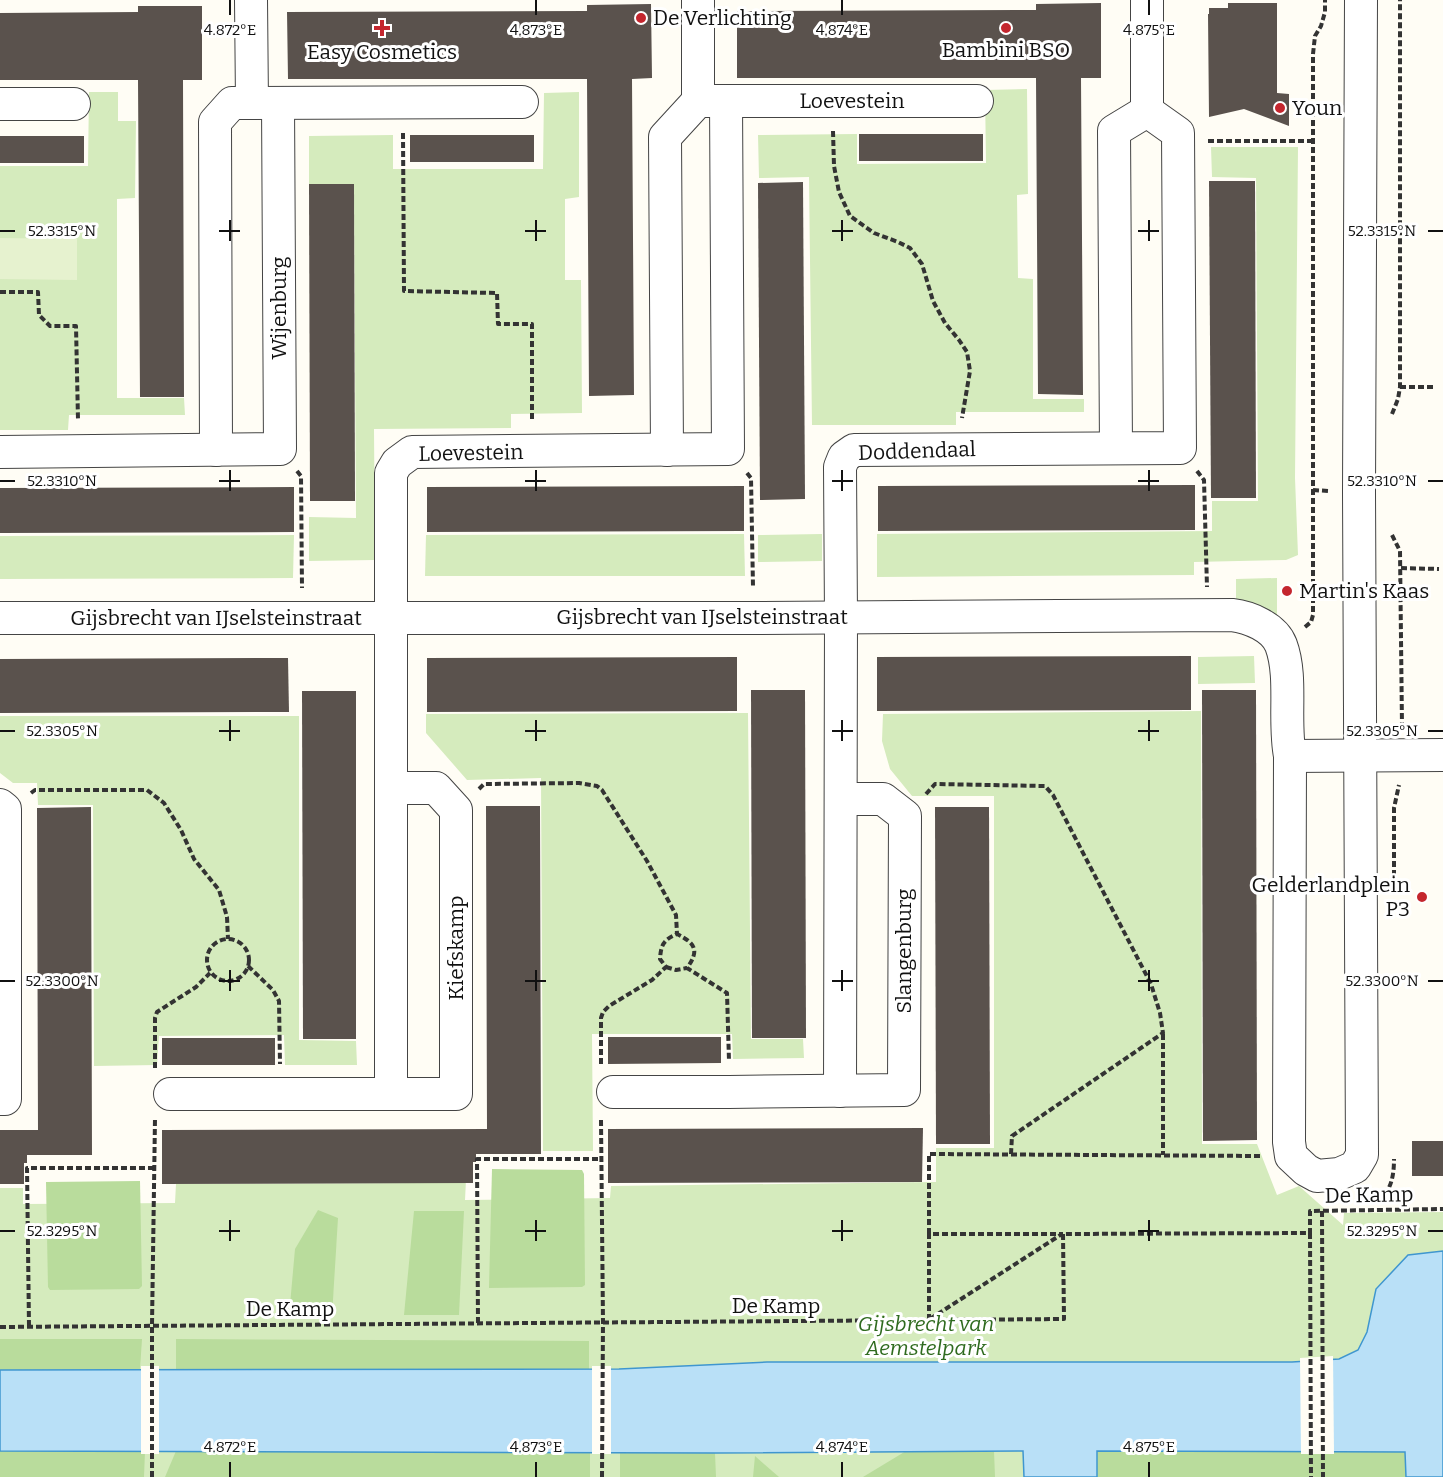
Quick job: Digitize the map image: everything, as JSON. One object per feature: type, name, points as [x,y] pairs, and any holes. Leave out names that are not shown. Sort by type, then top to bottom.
[{"type":"street","name":"Wijenburg","points":[[251,0],[265,103],[280,449]]},
{"type":"street","points":[[698,0],[712,101],[728,449]]},
{"type":"street","points":[[1147,0],[1147,111]]},
{"type":"street","points":[[1280,643],[1286,665],[1287,742],[1290,756],[1289,1142],[1291,1156],[1306,1170],[1317,1176],[1339,1174],[1355,1167],[1362,1155],[1359,502],[1361,0]]},
{"type":"street","points":[[667,450],[665,137],[712,101]]},
{"type":"street","name":"Loevestein","points":[[712,101],[977,101]]},
{"type":"street","points":[[216,450],[215,122],[232,103],[522,102]]},
{"type":"street","points":[[0,104],[74,104]]},
{"type":"street","points":[[1147,111],[1178,133],[1180,448]]},
{"type":"street","points":[[1116,448],[1114,131],[1147,111]]},
{"type":"street","name":"Doddendaal","points":[[841,617],[840,467],[844,457],[854,450],[1180,448]]},
{"type":"street","points":[[0,452],[280,449]]},
{"type":"street","name":"Loevestein","points":[[392,618],[391,473],[397,463],[412,452],[728,449]]},
{"type":"street","name":"Gijsbrecht van IJselsteinstraat","points":[[0,618],[754,618],[1219,615],[1251,619],[1266,627],[1280,643]]},
{"type":"street","points":[[840,1091],[841,617]]},
{"type":"street","points":[[391,1093],[392,618]]},
{"type":"street","points":[[1290,756],[1443,755]]},
{"type":"street","points":[[392,788],[436,788],[456,810]]},
{"type":"street","points":[[841,799],[883,799],[905,816]]},
{"type":"street","points":[[0,1099],[5,1099],[2,807]]},
{"type":"street","name":"Kiefskamp","points":[[163,1094],[456,1094],[456,810]]},
{"type":"street","name":"Slangenburg","points":[[607,1092],[904,1090],[905,816]]},
{"type":"path","points":[[1280,643],[1311,622],[1313,615],[1313,54],[1315,36],[1325,12],[1325,0]]},
{"type":"path","points":[[1392,424],[1392,412],[1400,387],[1400,0]]},
{"type":"path","points":[[833,100],[834,166],[838,192],[850,216],[874,233],[910,248],[922,264],[933,301],[945,323],[967,352],[970,371],[962,417],[960,449]]},
{"type":"path","points":[[402,102],[404,291],[497,293],[498,324],[532,324],[532,452]]},
{"type":"path","points":[[1178,141],[1313,141]]},
{"type":"path","points":[[0,292],[38,292],[39,315],[50,326],[76,326],[78,451]]},
{"type":"path","points":[[1400,387],[1436,387]]},
{"type":"path","points":[[1180,448],[1204,480],[1219,615]]},
{"type":"path","points":[[280,449],[301,476],[302,618]]},
{"type":"path","points":[[728,449],[751,478],[754,618]]},
{"type":"path","points":[[1392,525],[1392,536],[1400,551],[1401,568],[1402,735],[1400,777],[1395,808],[1395,891]]},
{"type":"path","points":[[1401,568],[1439,569]]},
{"type":"path","points":[[456,810],[484,784],[579,783],[597,786],[602,790],[647,861],[676,915],[676,934]]},
{"type":"path","points":[[905,816],[935,784],[1045,786],[1053,795],[1151,984],[1160,1013],[1163,1033],[1163,1155]]},
{"type":"path","points":[[2,807],[35,790],[147,790],[164,803],[181,830],[194,859],[219,890],[228,917],[228,939]]},
{"type":"path","points":[[676,934],[668,938],[662,946],[660,959],[666,967],[676,970],[687,968],[727,993],[729,1092]]},
{"type":"path","points":[[676,934],[689,940],[694,948],[693,958],[687,968]]},
{"type":"path","points":[[228,939],[240,943],[245,948],[249,960],[248,966],[246,972],[235,981],[221,981],[215,978],[207,967],[206,960],[210,947],[221,940],[228,939]]},
{"type":"path","points":[[248,966],[273,990],[279,1001],[281,1093]]},
{"type":"path","points":[[602,1477],[602,1159],[607,1092],[601,1018],[609,1006],[652,980],[666,967]]},
{"type":"path","points":[[152,1477],[154,1168],[163,1094],[155,1018],[157,1012],[196,987],[210,973]]},
{"type":"path","points":[[1011,1154],[1012,1136],[1163,1033]]},
{"type":"path","points":[[1352,1201],[1379,1198],[1389,1189],[1395,1164],[1395,1152]]},
{"type":"path","points":[[929,1320],[929,1154],[1291,1156]]},
{"type":"path","points":[[478,1323],[477,1159],[602,1159]]},
{"type":"path","points":[[29,1326],[27,1168],[154,1168]]},
{"type":"path","points":[[1317,1176],[1318,1195],[1322,1202],[1323,1477]]},
{"type":"path","name":"De Kamp","points":[[0,1327],[1064,1319],[1063,1234],[1310,1233],[1310,1211],[1443,1209]]},
{"type":"path","points":[[1310,1233],[1311,1477]]},
{"type":"path","points":[[929,1234],[1063,1234]]},
{"type":"path","points":[[929,1320],[1063,1234]]},
{"type":"green space","points":[[1027,89],[1028,194],[1017,195],[1018,278],[1033,279],[1033,399],[1084,399],[1084,412],[956,412],[956,425],[812,425],[809,177],[759,178],[758,135],[857,134],[857,164],[986,163],[985,90]]},
{"type":"green space","points":[[89,92],[118,92],[118,121],[136,121],[135,198],[117,199],[117,398],[184,398],[185,415],[69,415],[68,430],[0,430],[0,166],[88,166]]},
{"type":"green space","points":[[579,92],[579,197],[565,199],[565,280],[581,280],[582,413],[511,414],[511,428],[374,429],[375,560],[309,561],[309,517],[356,518],[354,184],[309,184],[309,136],[393,135],[393,169],[543,169],[544,93]]},
{"type":"green space","points":[[1211,147],[1298,147],[1295,478],[1298,555],[1286,560],[1194,562],[1194,575],[877,577],[877,534],[1212,531],[1212,501],[1258,501],[1256,178],[1212,177]]},
{"type":"green space","points":[[0,238],[77,239],[77,280],[0,279]]},
{"type":"green space","points":[[744,534],[745,576],[425,576],[426,535]]},
{"type":"green space","points":[[822,534],[822,561],[758,562],[758,535]]},
{"type":"green space","points":[[294,535],[293,578],[0,579],[0,536]]},
{"type":"green space","points":[[1277,578],[1277,620],[1236,602],[1236,579]]},
{"type":"green space","points":[[1254,656],[1255,683],[1198,684],[1198,657]]},
{"type":"green space","name":"Gijsbrecht van Aemstelpark","points":[[1201,711],[1202,1144],[1257,1144],[1277,1195],[1299,1186],[1343,1225],[1344,1213],[1443,1212],[1443,1477],[0,1477],[0,1188],[23,1188],[23,1204],[175,1203],[176,1184],[416,1183],[466,1180],[465,1200],[610,1198],[611,1186],[936,1182],[936,1148],[994,1148],[994,796],[912,796],[890,769],[882,741],[883,714]]},
{"type":"green space","points":[[748,713],[751,1039],[803,1039],[804,1058],[733,1059],[732,1034],[592,1034],[593,1151],[543,1151],[541,778],[467,780],[426,733],[426,714]]},
{"type":"green space","points":[[0,716],[299,716],[299,1040],[356,1041],[357,1065],[285,1065],[284,1035],[159,1036],[157,1065],[94,1066],[93,805],[38,805],[37,783],[13,783],[0,773]]},
{"type":"green space","points":[[492,1169],[582,1170],[584,1174],[585,1285],[582,1287],[489,1288]]},
{"type":"green space","points":[[140,1181],[142,1286],[139,1289],[50,1290],[48,1287],[46,1182]]},
{"type":"green space","points":[[318,1210],[338,1218],[332,1316],[289,1316],[295,1249]]},
{"type":"green space","points":[[414,1211],[464,1211],[459,1315],[404,1315]]},
{"type":"green space","points":[[0,1339],[142,1339],[140,1369],[0,1370]]},
{"type":"green space","points":[[176,1339],[589,1341],[589,1369],[176,1369]]},
{"type":"green space","points":[[0,1451],[145,1451],[144,1477],[0,1477]]},
{"type":"green space","points":[[176,1451],[590,1452],[590,1477],[165,1477]]},
{"type":"green space","points":[[906,1451],[994,1451],[995,1477],[863,1477]]},
{"type":"green space","points":[[1097,1451],[1406,1452],[1406,1477],[1097,1477]]},
{"type":"green space","points":[[620,1452],[715,1453],[716,1477],[620,1477]]},
{"type":"green space","points":[[755,1456],[779,1477],[753,1477]]},
{"type":"water","points":[[1443,1251],[1443,1477],[1406,1477],[1405,1452],[1097,1451],[1097,1477],[1024,1477],[1023,1451],[715,1453],[0,1451],[0,1370],[619,1369],[767,1362],[1292,1362],[1339,1359],[1358,1350],[1367,1332],[1376,1289],[1408,1255]]},
{"type":"pier","points":[[1333,1356],[1334,1454],[1301,1454],[1300,1358]]},
{"type":"pier","points":[[141,1366],[159,1366],[159,1454],[141,1454]]},
{"type":"pier","points":[[592,1366],[611,1366],[611,1454],[592,1454]]},
{"type":"building","points":[[1101,3],[1101,78],[1081,78],[1083,395],[1038,394],[1036,78],[737,78],[737,11],[1036,10],[1036,4]]},
{"type":"building","points":[[1228,3],[1277,3],[1277,93],[1289,94],[1289,126],[1244,109],[1209,117],[1209,8],[1228,8]]},
{"type":"building","points":[[651,4],[652,78],[632,79],[634,395],[589,396],[587,79],[288,79],[287,12],[587,11],[587,5]]},
{"type":"building","points":[[138,6],[202,6],[202,80],[183,80],[184,397],[140,397],[138,80],[0,80],[0,13],[138,12]]},
{"type":"building","points":[[859,134],[983,134],[983,161],[859,161]]},
{"type":"building","points":[[410,135],[534,135],[534,162],[410,162]]},
{"type":"building","points":[[0,136],[84,136],[84,163],[0,163]]},
{"type":"building","points":[[1209,181],[1255,181],[1256,498],[1211,498]]},
{"type":"building","points":[[803,182],[805,499],[760,500],[758,183]]},
{"type":"building","points":[[309,184],[354,184],[355,501],[310,501]]},
{"type":"building","points":[[1195,485],[1195,530],[878,531],[878,486]]},
{"type":"building","points":[[744,486],[744,531],[427,532],[427,487]]},
{"type":"building","points":[[294,487],[294,532],[0,533],[0,488]]},
{"type":"building","points":[[1191,656],[1191,710],[877,711],[877,657]]},
{"type":"building","points":[[737,657],[737,711],[427,712],[427,658]]},
{"type":"building","points":[[288,658],[289,712],[0,713],[0,659]]},
{"type":"building","points":[[751,690],[805,690],[806,1038],[752,1038]]},
{"type":"building","points":[[1202,690],[1256,690],[1257,1140],[1203,1141]]},
{"type":"building","points":[[302,691],[356,691],[356,1039],[303,1039]]},
{"type":"building","points":[[486,806],[540,806],[541,1154],[476,1154],[476,1162],[473,1162],[473,1183],[162,1184],[162,1130],[487,1129]]},
{"type":"building","points":[[91,807],[92,1155],[27,1155],[27,1163],[24,1163],[24,1184],[0,1184],[0,1130],[38,1130],[37,808]]},
{"type":"building","points":[[935,807],[989,807],[990,1144],[936,1144]]},
{"type":"building","points":[[608,1037],[721,1037],[721,1063],[608,1064]]},
{"type":"building","points":[[162,1038],[275,1038],[275,1065],[162,1065]]},
{"type":"building","points":[[923,1128],[922,1182],[608,1183],[608,1129]]},
{"type":"building","points":[[1412,1141],[1443,1141],[1443,1176],[1412,1176]]},
{"type":"place","name":"De Verlichting","points":[[641,18]]},
{"type":"place","name":"Easy Cosmetics","points":[[382,28]]},
{"type":"place","name":"Bambini BSO","points":[[1006,28]]},
{"type":"place","name":"Youn","points":[[1280,108]]},
{"type":"place","name":"Martin's Kaas","points":[[1287,591]]},
{"type":"place","name":"Gelderlandplein P3","points":[[1422,897]]}]
